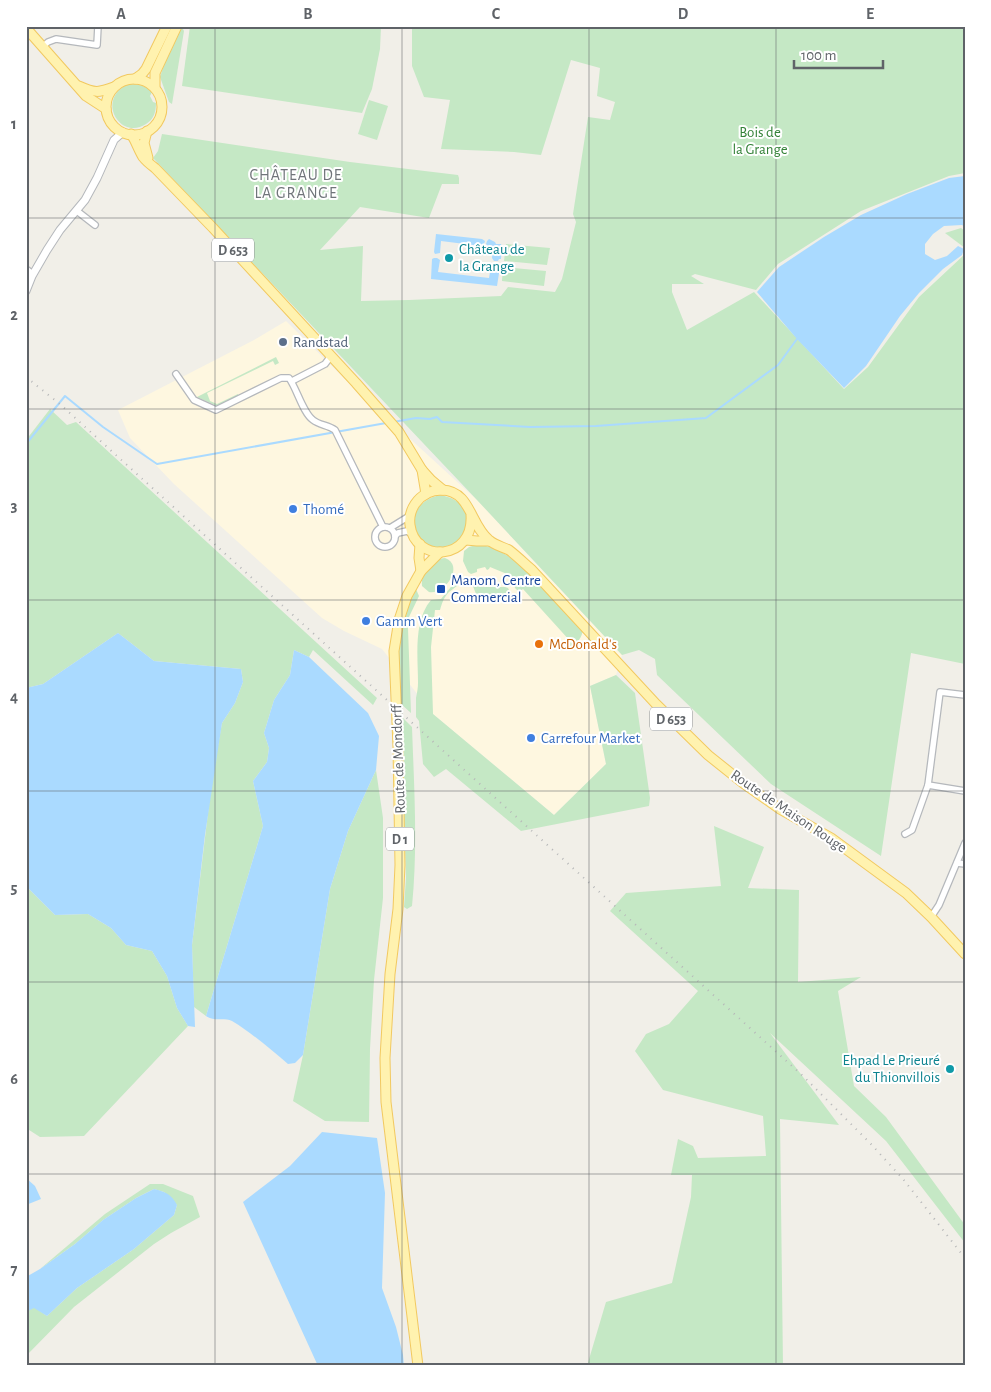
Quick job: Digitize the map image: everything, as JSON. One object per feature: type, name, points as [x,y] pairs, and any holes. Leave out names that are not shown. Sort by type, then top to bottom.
[{"type":"main road","points":[[135,79],[146,68],[166,26]]},
{"type":"main road","points":[[126,133],[139,134],[156,123],[161,110],[160,98],[155,88],[155,73],[177,26]]},
{"type":"main road","points":[[26,28],[86,96],[106,110]]},
{"type":"main road","points":[[76,85],[88,90],[102,92],[126,80],[135,79],[145,81],[155,88]]},
{"type":"main road","points":[[114,87],[108,96],[106,110],[108,117],[113,125],[137,142],[142,156],[155,168]]},
{"type":"main road","points":[[146,131],[144,143],[146,153],[155,168]]},
{"type":"main road","name":"D 653","points":[[155,168],[213,228],[378,408],[399,432],[422,470]]},
{"type":"main road","points":[[422,470],[443,490]]},
{"type":"main road","points":[[422,470],[426,494]]},
{"type":"main road","points":[[443,490],[449,491],[461,498],[469,509],[472,524],[466,540],[454,549],[440,552],[420,544],[412,534],[410,515],[416,503],[426,494],[443,490]]},
{"type":"main road","points":[[471,515],[489,540]]},
{"type":"main road","points":[[466,540],[489,540]]},
{"type":"main road","name":"Route de Maison Rouge","points":[[489,540],[510,551],[532,570],[656,704],[708,755],[749,788],[831,838],[906,893],[932,917],[965,954]]},
{"type":"main road","points":[[420,544],[419,558],[421,571]]},
{"type":"main road","name":"D 1","points":[[421,571],[440,552]]},
{"type":"main road","name":"Route de Mondorff","points":[[418,1366],[386,1102],[385,1058],[390,974],[398,910],[400,865],[399,767],[394,652],[399,620],[407,596],[421,571]]},
{"type":"street","points":[[42,47],[56,39],[97,45],[98,26]]},
{"type":"street","points":[[26,291],[32,276],[60,230],[77,211],[92,188],[114,140],[126,133]]},
{"type":"street","points":[[77,211],[95,225]]},
{"type":"street","points":[[26,270],[32,276]]},
{"type":"street","points":[[176,374],[194,400],[216,410],[281,378],[290,380],[325,364],[331,356]]},
{"type":"street","points":[[290,380],[308,416],[314,421],[329,426],[334,430],[383,527]]},
{"type":"street","points":[[390,528],[410,515]]},
{"type":"street","points":[[383,527],[390,528],[395,536],[394,542],[390,546],[384,547],[378,544],[375,534],[378,529],[383,527]]},
{"type":"street","points":[[395,536],[398,533],[407,531],[412,534]]},
{"type":"street","points":[[905,834],[912,830],[928,785],[940,692],[965,696]]},
{"type":"street","points":[[928,785],[965,791]]},
{"type":"street","points":[[932,917],[940,905],[965,843]]},
{"type":"street","points":[[957,863],[965,864]]},
{"type":"shaded area","points":[[286,321],[349,383],[477,500],[622,655],[616,675],[590,686],[606,764],[554,815],[433,714],[382,649],[322,618],[174,484],[130,438],[118,410],[254,340]]},
{"type":"green space","points":[[190,26],[381,26],[380,49],[372,89],[362,113],[182,86]]},
{"type":"green space","name":"Bois de la Grange","points":[[412,26],[965,26],[965,173],[949,176],[861,211],[778,264],[756,290],[695,274],[691,276],[704,284],[672,284],[672,292],[687,330],[754,292],[844,389],[868,367],[919,297],[965,254],[965,664],[911,653],[881,856],[771,784],[657,675],[655,659],[639,650],[622,655],[153,158],[158,151],[162,134],[350,162],[458,175],[459,184],[442,184],[429,218],[360,207],[320,250],[363,246],[361,301],[501,296],[508,287],[555,292],[562,279],[576,222],[573,214],[588,117],[610,120],[615,102],[597,96],[600,68],[571,60],[541,155],[441,149],[450,100],[424,97],[412,66]]},
{"type":"green space","points":[[182,27],[184,31],[172,104],[169,102],[160,77],[166,59]]},
{"type":"green space","points":[[128,84],[147,88],[152,92],[150,96],[153,102],[156,103],[153,118],[137,128],[128,127],[121,123],[115,116],[113,108],[113,99],[118,91]]},
{"type":"green space","points":[[369,100],[388,106],[377,140],[358,134]]},
{"type":"green space","points":[[961,228],[965,231],[965,248],[945,233]]},
{"type":"green space","points":[[506,244],[550,248],[547,265],[504,261]]},
{"type":"green space","points":[[503,267],[546,271],[544,286],[502,281]]},
{"type":"green space","points":[[276,357],[279,363],[275,365],[273,361],[207,393],[210,401],[217,404],[238,394],[238,396],[217,406],[197,397]]},
{"type":"green space","points":[[50,409],[67,425],[76,422],[377,698],[373,705],[313,650],[309,657],[294,650],[290,675],[274,700],[264,733],[269,748],[267,762],[253,781],[263,826],[206,1016],[194,1007],[192,945],[212,780],[222,723],[235,703],[243,682],[241,669],[154,661],[118,633],[43,684],[26,688],[26,440]]},
{"type":"green space","points":[[440,495],[451,498],[461,504],[468,513],[469,525],[467,530],[453,548],[428,547],[418,536],[415,529],[416,512],[430,498]]},
{"type":"green space","points":[[476,545],[490,547],[504,554],[534,577],[583,630],[577,642],[571,647],[569,644],[571,642],[523,589],[519,592],[515,588],[512,576],[490,567],[487,570],[485,567],[477,569],[477,572],[471,574],[468,572],[463,561],[464,551]]},
{"type":"green space","points":[[445,558],[451,562],[453,573],[441,589],[429,592],[422,586],[423,576],[428,567],[436,561]]},
{"type":"green space","points":[[460,576],[462,581],[447,594],[440,610],[435,610],[431,647],[433,714],[554,815],[606,764],[590,686],[616,675],[635,693],[650,798],[649,806],[521,831],[446,769],[434,777],[423,764],[419,721],[416,717],[418,685],[417,651],[421,618],[431,600],[441,599]]},
{"type":"green space","points":[[471,581],[482,587],[505,587],[509,590],[505,594],[485,597],[476,594]]},
{"type":"green space","points":[[416,589],[419,596],[409,617],[408,628],[411,713],[401,704],[399,655],[403,621]]},
{"type":"green space","points":[[402,717],[412,727],[414,794],[414,884],[412,906],[407,909],[404,907],[406,878]]},
{"type":"green space","points":[[376,770],[383,818],[383,898],[374,980],[370,1049],[369,1122],[325,1121],[293,1101],[303,1055],[330,889],[348,831]]},
{"type":"green space","points":[[714,826],[764,847],[748,888],[799,890],[798,982],[861,977],[838,991],[854,1086],[886,1117],[965,1225],[965,1243],[886,1141],[770,1033],[839,1125],[780,1119],[783,1366],[587,1366],[606,1302],[672,1283],[691,1197],[692,1175],[671,1175],[678,1139],[693,1146],[698,1158],[766,1156],[763,1116],[663,1090],[635,1051],[646,1034],[669,1024],[698,991],[610,911],[626,893],[721,886]]},
{"type":"green space","points":[[26,886],[55,915],[88,914],[111,928],[126,945],[152,951],[167,976],[177,1008],[188,1026],[84,1136],[40,1137],[26,1128]]},
{"type":"green space","points":[[150,1184],[163,1184],[193,1196],[200,1217],[154,1244],[74,1307],[26,1356],[26,1312],[34,1307],[47,1316],[77,1288],[134,1249],[174,1215],[177,1205],[164,1192],[154,1189],[136,1198],[103,1220],[75,1244],[40,1269],[105,1214]]},
{"type":"water","points":[[965,176],[965,227],[962,225],[944,226],[933,234],[925,244],[925,254],[935,260],[947,256],[958,246],[964,249],[962,255],[943,269],[919,293],[900,316],[866,366],[844,388],[797,339],[757,292],[779,267],[861,215],[907,194],[949,178]]},
{"type":"water","points":[[436,234],[482,239],[485,241],[481,246],[441,241],[440,253],[435,254]]},
{"type":"water","points":[[489,239],[496,244],[501,244],[501,259],[498,261],[494,261],[492,258],[493,247],[486,244]]},
{"type":"water","points":[[432,259],[440,260],[438,272],[489,278],[491,266],[494,263],[500,267],[497,286],[431,279]]},
{"type":"water","points":[[118,633],[154,661],[241,669],[243,682],[235,703],[222,723],[205,835],[192,945],[195,1027],[188,1026],[177,1008],[167,976],[152,951],[126,945],[111,928],[88,914],[55,915],[26,886],[26,688],[43,684]]},
{"type":"water","points":[[294,650],[309,657],[368,713],[379,736],[376,770],[348,831],[330,889],[303,1055],[295,1063],[288,1064],[254,1036],[232,1021],[212,1019],[206,1016],[263,826],[253,781],[267,762],[269,748],[264,733],[274,700],[290,675]]},
{"type":"water","points":[[322,1132],[377,1138],[385,1193],[382,1288],[396,1327],[404,1366],[318,1366],[243,1202],[290,1166]]},
{"type":"water","points":[[26,1178],[35,1186],[41,1199],[26,1205]]},
{"type":"water","points":[[154,1189],[165,1192],[173,1198],[177,1205],[174,1215],[134,1249],[77,1288],[47,1316],[34,1308],[26,1312],[26,1277],[75,1244],[103,1220],[136,1198]]},
{"type":"waterway","points":[[393,422],[437,417],[442,422],[530,427],[596,426],[706,418],[778,365],[797,339]]},
{"type":"waterway","points":[[26,444],[65,396],[103,427],[157,464],[386,423]]},
{"type":"railway","points":[[26,377],[61,405],[803,1076],[903,1179],[965,1258]]},
{"type":"place","name":"Château de la Grange","points":[[449,258]]},
{"type":"place","name":"Randstad","points":[[283,342]]},
{"type":"place","name":"Thomé","points":[[293,509]]},
{"type":"place","name":"Manom, Centre Commercial","points":[[441,589]]},
{"type":"place","name":"Gamm Vert","points":[[366,621]]},
{"type":"place","name":"McDonald's","points":[[539,644]]},
{"type":"place","name":"Carrefour Market","points":[[531,738]]},
{"type":"place","name":"Ehpad Le Prieuré du Thionvillois","points":[[950,1069]]},
{"type":"district","name":"CHÂTEAU DE LA GRANGE","points":[[296,183]]}]
